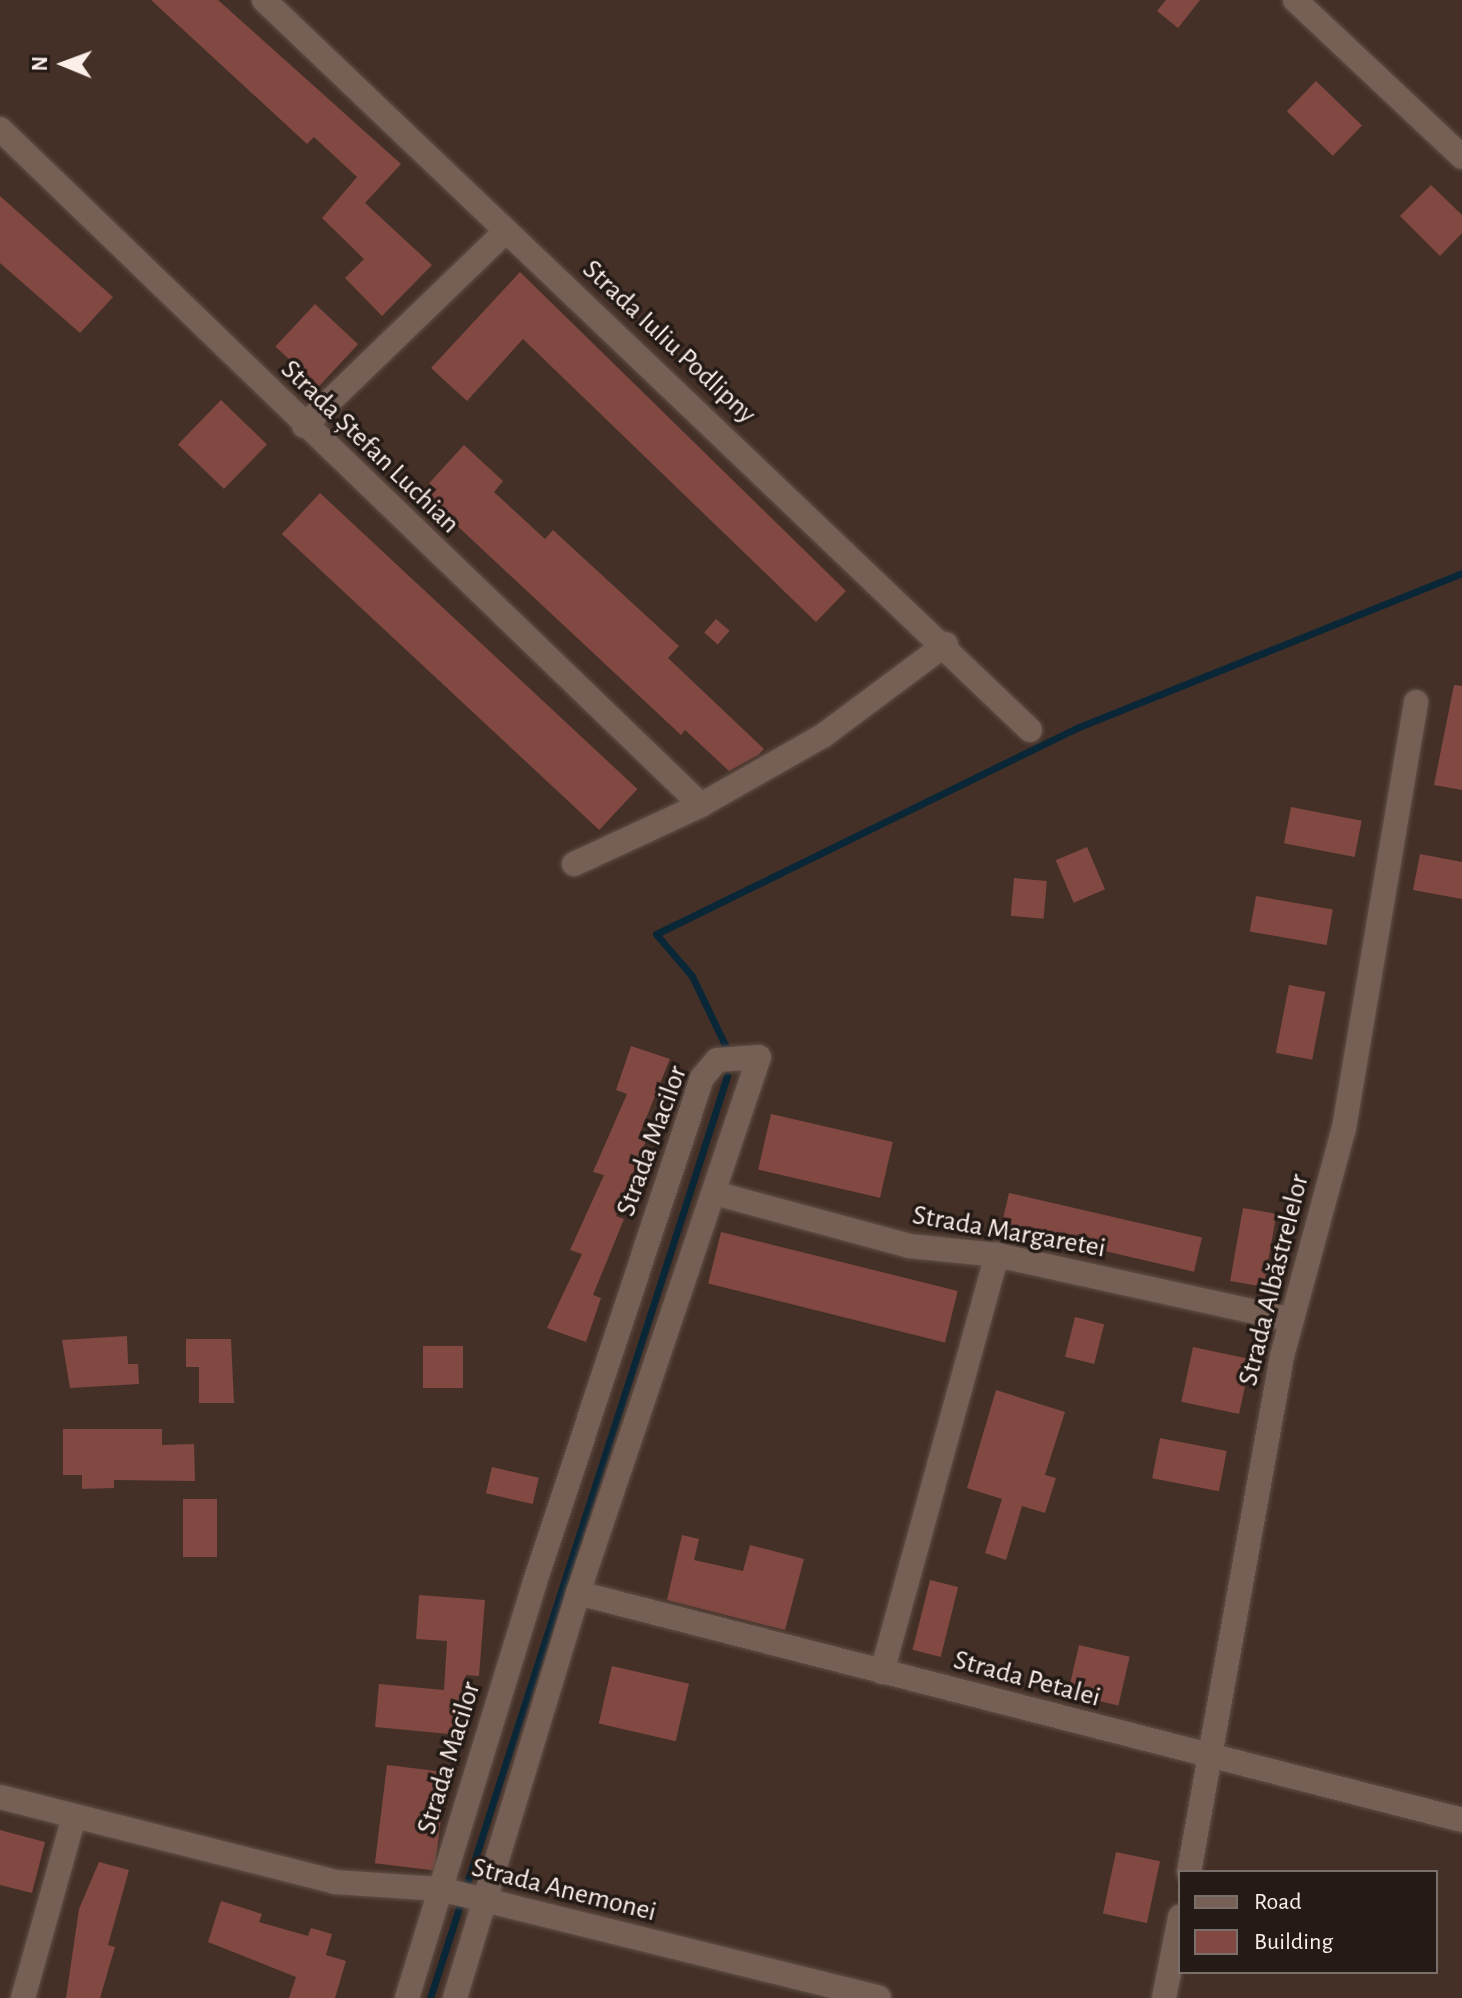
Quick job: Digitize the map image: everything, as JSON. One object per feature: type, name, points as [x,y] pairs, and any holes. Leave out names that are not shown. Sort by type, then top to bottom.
[{"type":"street","name":"Strada Iuliu Podlipny","points":[[264,0],[946,644],[1030,730]]},
{"type":"street","points":[[1295,0],[1462,157]]},
{"type":"street","name":"Strada Ștefan Luchian","points":[[0,129],[304,426],[701,805]]},
{"type":"street","points":[[304,426],[506,231]]},
{"type":"street","points":[[574,864],[701,805],[824,735],[946,644]]},
{"type":"street","name":"Strada Albăstrelelor","points":[[1189,1870],[1292,1320],[1344,1128],[1416,702]]},
{"type":"street","name":"Strada Macilor","points":[[407,1998],[702,1078],[717,1060],[759,1057],[718,1194],[578,1593],[480,1900],[455,1998]]},
{"type":"street","name":"Strada Margaretei","points":[[718,1194],[909,1246],[997,1255],[1292,1320]]},
{"type":"street","points":[[882,1672],[997,1255]]},
{"type":"street","name":"Strada Petalei","points":[[578,1593],[1462,1820]]},
{"type":"street","name":"Strada Anemonei","points":[[0,1797],[335,1882],[444,1890],[879,1998]]},
{"type":"street","points":[[23,1998],[74,1817]]},
{"type":"street","points":[[1164,1998],[1178,1927]]},
{"type":"building","points":[[151,0],[218,0],[401,164],[365,203],[432,265],[382,316],[345,278],[364,259],[322,218],[357,177],[314,137],[307,144]]},
{"type":"building","points":[[1166,0],[1200,0],[1178,28],[1157,11]]},
{"type":"building","points":[[1316,81],[1362,125],[1333,156],[1287,111]]},
{"type":"building","points":[[1431,185],[1462,215],[1462,233],[1440,256],[1400,216]]},
{"type":"building","points":[[0,196],[113,297],[80,333],[0,263]]},
{"type":"building","points":[[520,272],[846,591],[816,622],[523,339],[467,401],[431,368]]},
{"type":"building","points":[[315,304],[358,344],[319,387],[275,346]]},
{"type":"building","points":[[221,400],[267,444],[224,489],[178,445]]},
{"type":"building","points":[[464,445],[503,481],[494,492],[545,539],[553,530],[679,646],[668,658],[764,749],[758,755],[729,771],[685,730],[681,735],[421,492]]},
{"type":"building","points":[[320,493],[637,789],[599,830],[282,534]]},
{"type":"building","points":[[716,619],[730,631],[718,644],[704,633]]},
{"type":"building","points":[[1454,685],[1462,686],[1462,790],[1434,785]]},
{"type":"building","points":[[1291,807],[1362,821],[1355,857],[1284,843]]},
{"type":"building","points":[[1087,847],[1105,889],[1074,903],[1056,860]]},
{"type":"building","points":[[1420,854],[1462,862],[1462,899],[1413,890]]},
{"type":"building","points":[[1014,878],[1047,881],[1044,919],[1011,916]]},
{"type":"building","points":[[1256,896],[1333,910],[1327,945],[1250,931]]},
{"type":"building","points":[[1289,985],[1325,992],[1312,1060],[1276,1053]]},
{"type":"building","points":[[631,1046],[670,1059],[638,1138],[646,1141],[616,1216],[624,1219],[593,1295],[601,1298],[586,1342],[547,1328],[582,1254],[570,1250],[604,1175],[593,1172],[627,1094],[616,1090]]},
{"type":"building","points":[[771,1114],[893,1142],[880,1198],[758,1170]]},
{"type":"building","points":[[1009,1193],[1202,1238],[1194,1272],[1001,1227]]},
{"type":"building","points":[[1243,1208],[1276,1214],[1264,1287],[1230,1281]]},
{"type":"building","points":[[721,1232],[958,1291],[945,1342],[708,1283]]},
{"type":"building","points":[[1075,1317],[1104,1324],[1094,1364],[1065,1357]]},
{"type":"building","points":[[127,1336],[128,1364],[138,1364],[139,1384],[70,1388],[62,1340]]},
{"type":"building","points":[[186,1339],[231,1339],[234,1403],[199,1403],[199,1367],[186,1367]]},
{"type":"building","points":[[423,1346],[463,1346],[463,1388],[423,1388]]},
{"type":"building","points":[[1193,1347],[1251,1359],[1239,1414],[1181,1402]]},
{"type":"building","points":[[996,1390],[1065,1412],[1045,1475],[1056,1478],[1045,1513],[1022,1506],[1006,1560],[985,1553],[1002,1499],[967,1488]]},
{"type":"building","points":[[63,1429],[162,1429],[162,1445],[194,1444],[195,1481],[114,1480],[114,1488],[82,1489],[82,1475],[63,1475]]},
{"type":"building","points":[[1160,1438],[1227,1451],[1219,1491],[1152,1478]]},
{"type":"building","points":[[492,1467],[539,1478],[533,1504],[486,1493]]},
{"type":"building","points":[[183,1499],[217,1499],[217,1557],[183,1557]]},
{"type":"building","points":[[682,1535],[699,1539],[694,1560],[743,1571],[750,1545],[804,1559],[785,1630],[667,1600]]},
{"type":"building","points":[[930,1580],[958,1587],[941,1657],[913,1650]]},
{"type":"building","points":[[419,1595],[485,1600],[479,1676],[466,1675],[460,1735],[375,1727],[379,1684],[444,1690],[447,1641],[416,1639]]},
{"type":"building","points":[[1079,1645],[1130,1657],[1118,1705],[1068,1694]]},
{"type":"building","points":[[612,1666],[689,1684],[676,1741],[599,1723]]},
{"type":"building","points":[[387,1765],[447,1772],[434,1871],[375,1863]]},
{"type":"building","points":[[0,1830],[45,1842],[32,1893],[0,1885]]},
{"type":"building","points":[[1116,1852],[1160,1861],[1147,1923],[1103,1914]]},
{"type":"building","points":[[99,1862],[129,1870],[108,1945],[115,1947],[100,1998],[66,1998],[79,1909]]},
{"type":"building","points":[[221,1901],[262,1914],[259,1922],[308,1936],[311,1928],[332,1934],[326,1955],[346,1961],[335,1998],[289,1998],[296,1977],[208,1942]]},
{"type":"waterway","points":[[726,1047],[692,976],[656,934],[1079,727],[1462,573]]},
{"type":"waterway","points":[[430,1998],[727,1076]]}]
